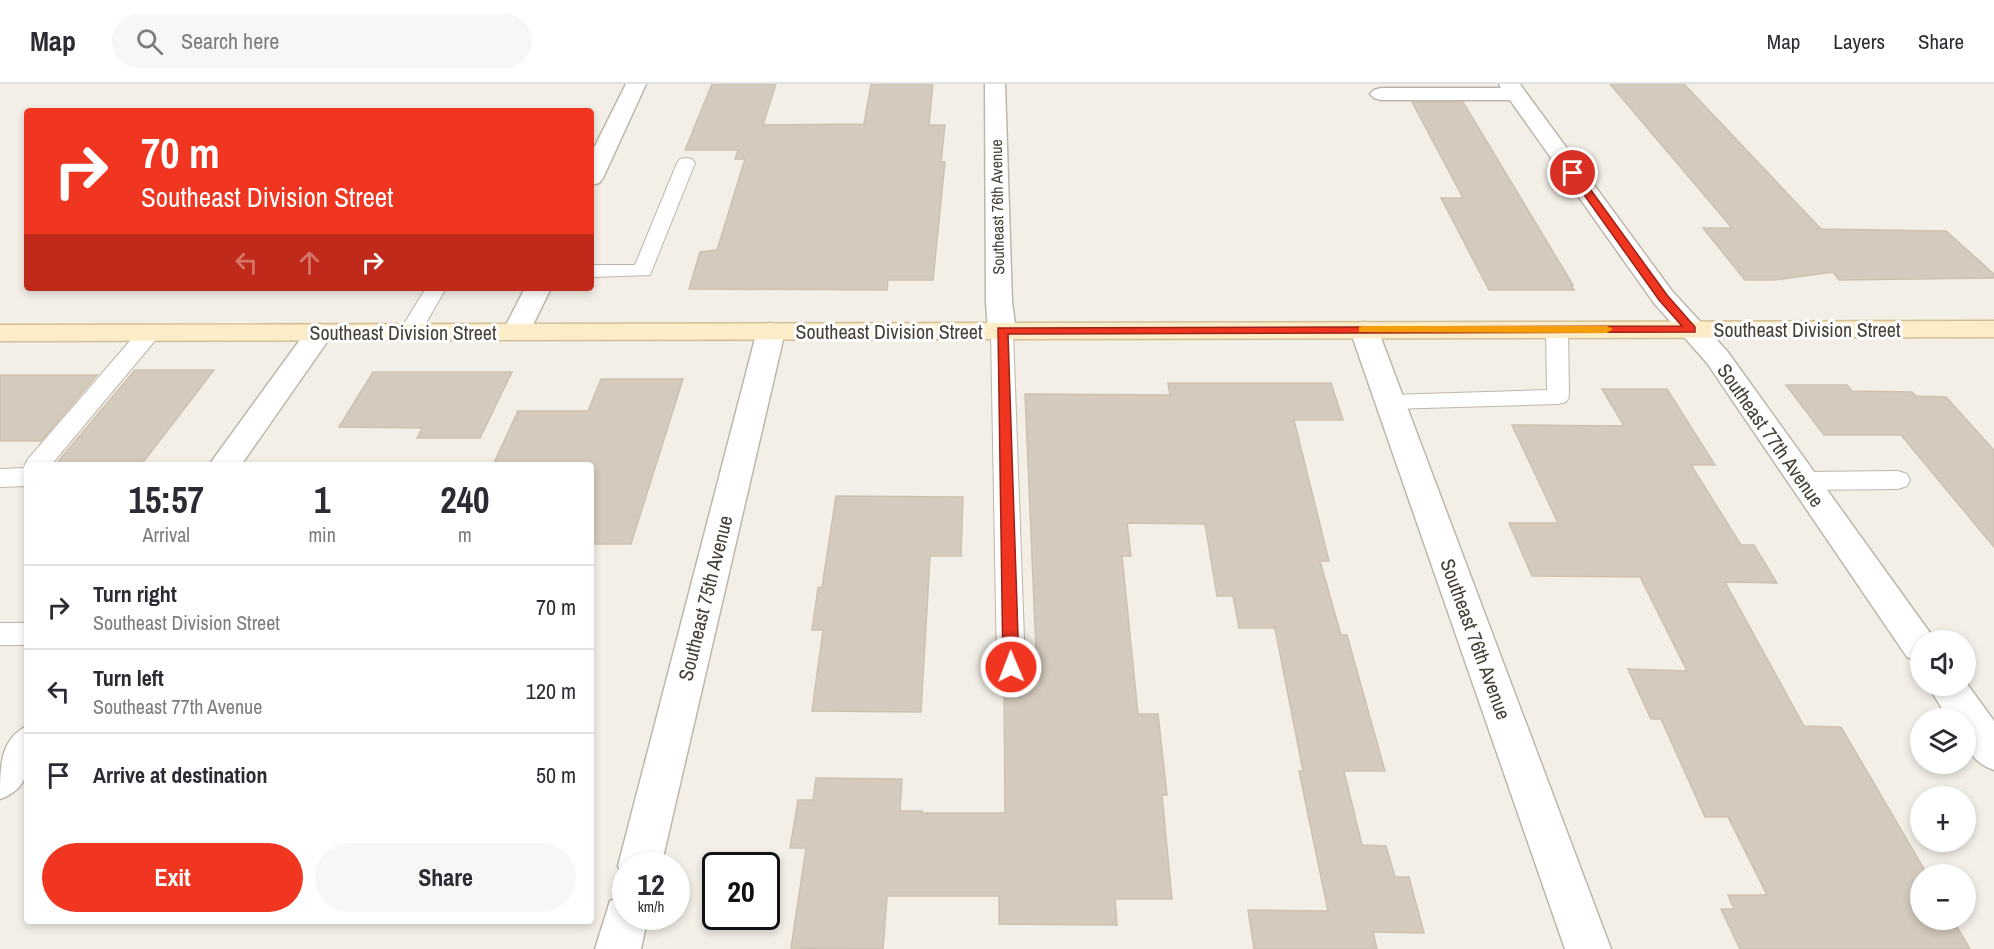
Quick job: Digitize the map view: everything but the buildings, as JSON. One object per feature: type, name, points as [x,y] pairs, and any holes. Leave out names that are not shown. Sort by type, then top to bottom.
[{"type":"main road","name":"Southeast Division Street","points":[[0,333],[1994,329]]},
{"type":"street","points":[[594,172],[636,84]]},
{"type":"street","name":"Southeast 76th Avenue","points":[[995,84],[999,302],[1002,331]]},
{"type":"street","points":[[1381,94],[1513,89]]},
{"type":"street","name":"Southeast 77th Avenue","points":[[1513,89],[1663,297],[1716,357],[1910,633]]},
{"type":"street","points":[[517,331],[537,291]]},
{"type":"street","name":"Southeast 76th Avenue","points":[[1364,330],[1588,949]]},
{"type":"street","name":"Southeast 75th Avenue","points":[[642,852],[771,331]]},
{"type":"street","points":[[227,462],[321,332]]},
{"type":"street","points":[[1954,696],[1994,753]]},
{"type":"street","points":[[0,781],[24,747]]},
{"type":"street","points":[[618,949],[623,930]]},
{"type":"lane","points":[[594,271],[643,271],[686,163]]},
{"type":"lane","points":[[410,332],[434,291]]},
{"type":"lane","points":[[1390,402],[1558,397],[1557,329]]},
{"type":"lane","points":[[1002,331],[1011,667]]},
{"type":"lane","points":[[40,462],[150,332]]},
{"type":"lane","points":[[0,478],[24,477]]},
{"type":"lane","points":[[1803,481],[1898,480]]},
{"type":"lane","points":[[0,634],[24,634]]},
{"type":"slow traffic","points":[[1363,330],[1607,329]]},
{"type":"route","points":[[1011,667],[1005,364],[1002,331],[1691,329],[1663,297],[1573,173]]}]
